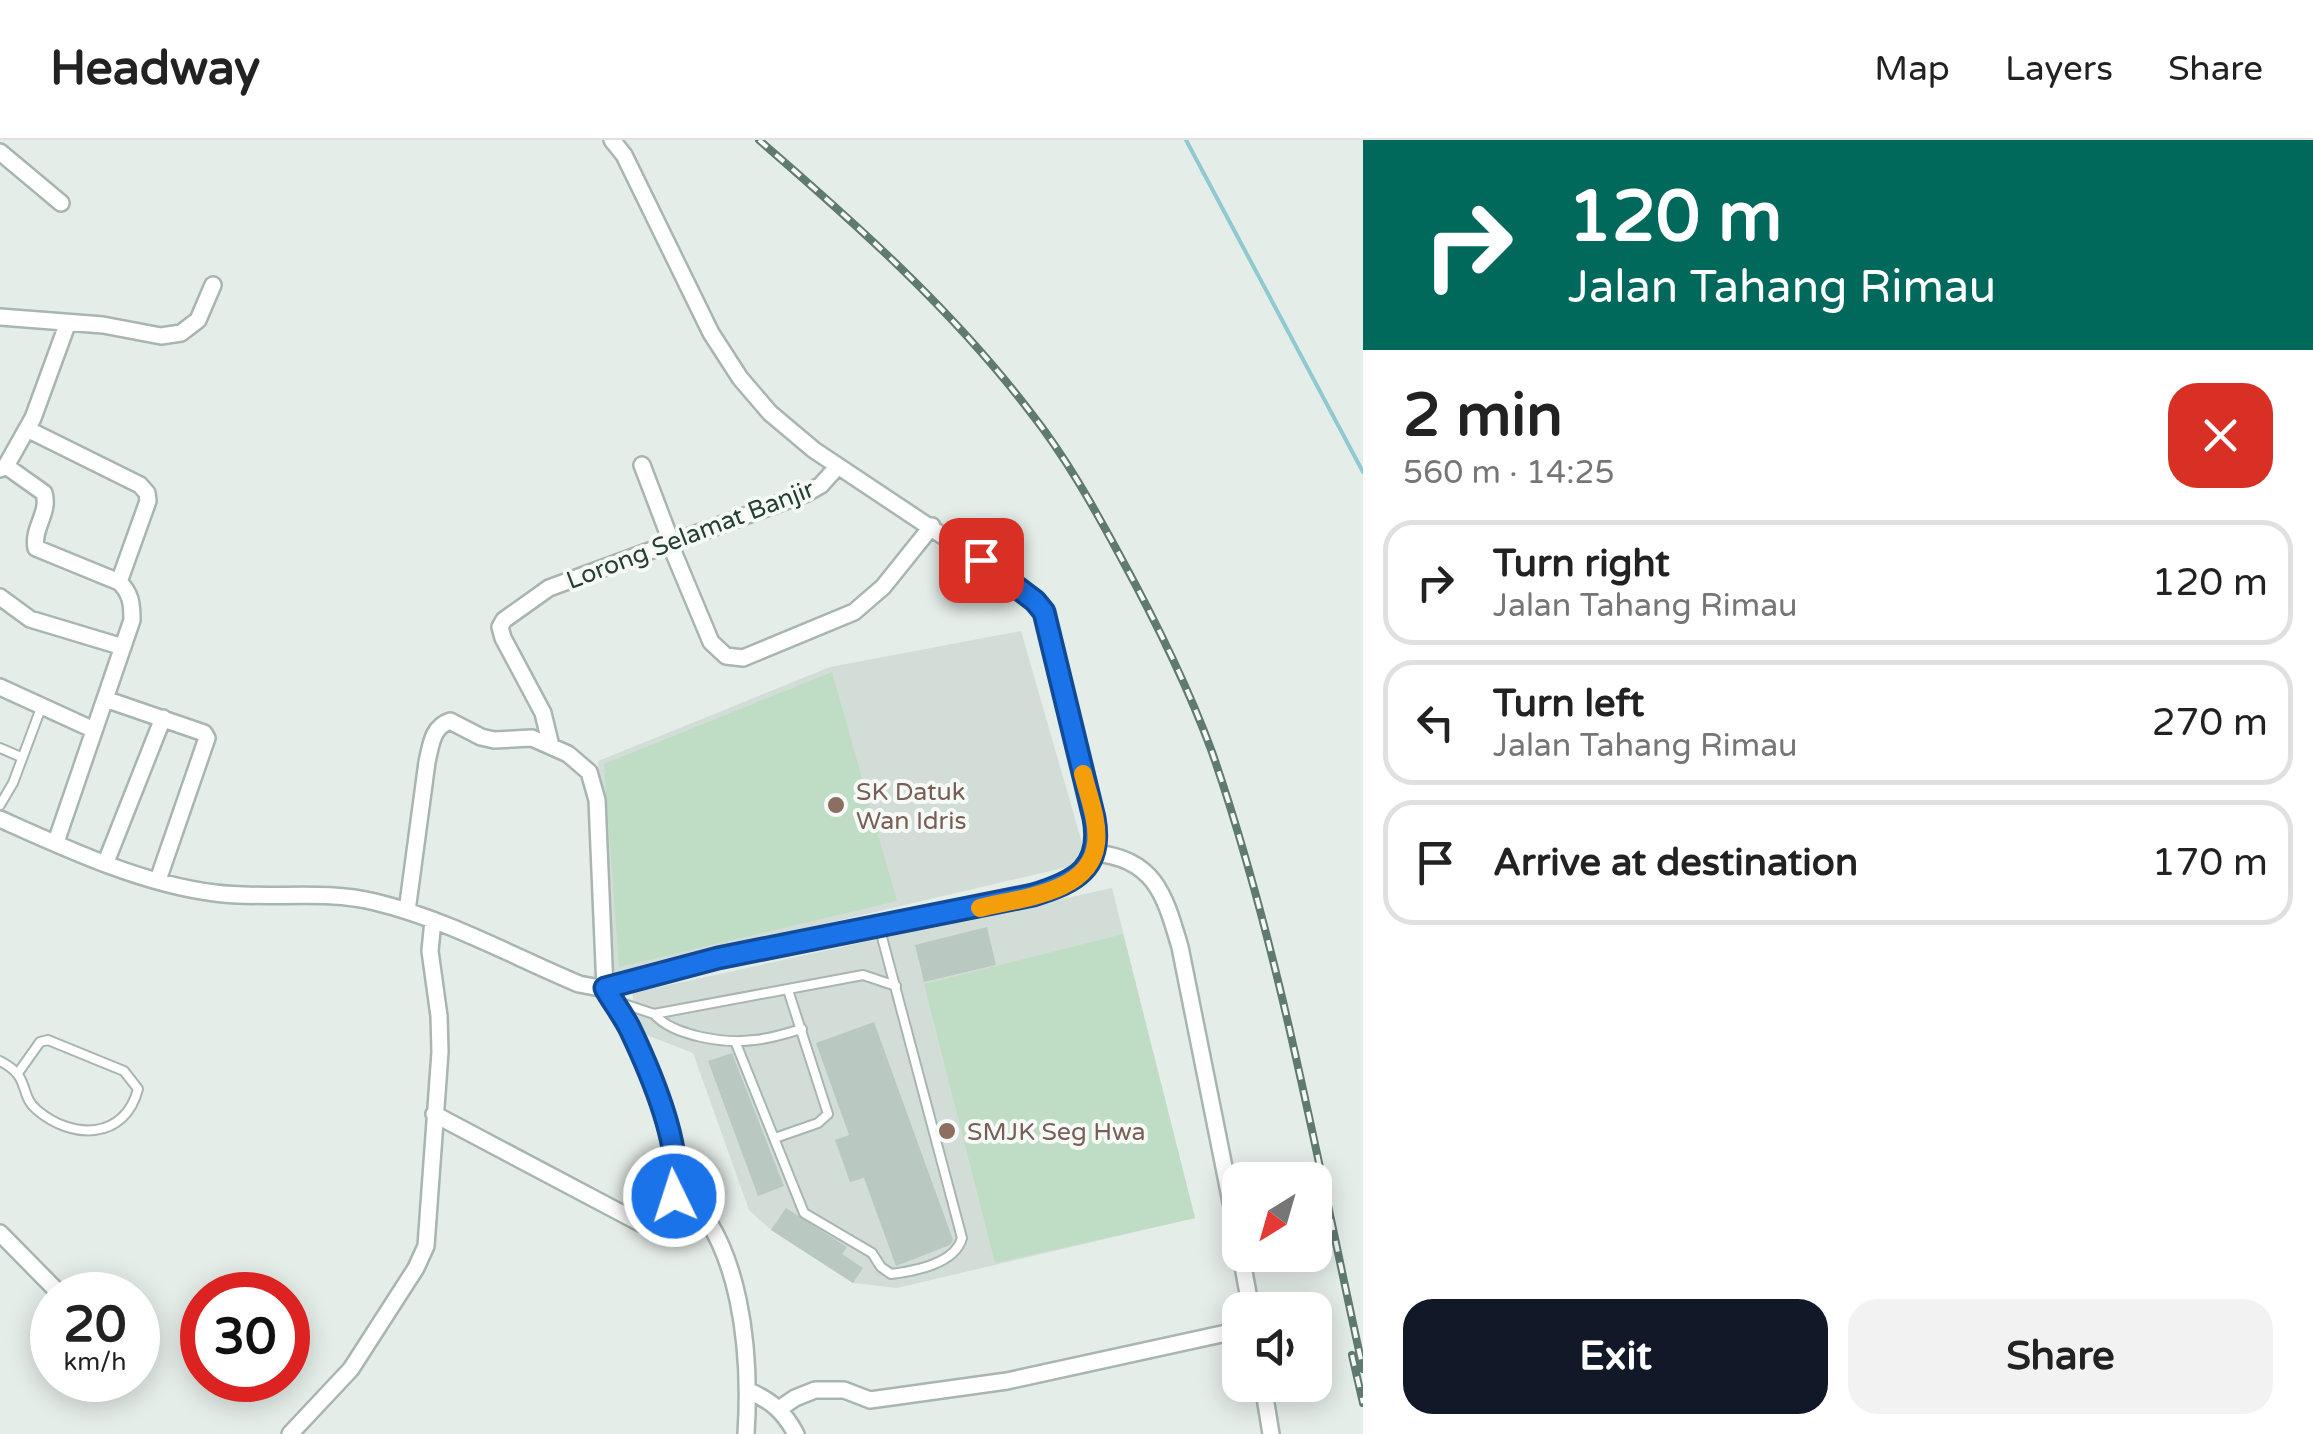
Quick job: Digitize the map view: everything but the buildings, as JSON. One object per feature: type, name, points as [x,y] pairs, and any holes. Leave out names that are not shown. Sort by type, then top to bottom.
[{"type":"street","points":[[0,819],[106,862],[216,894],[340,895],[407,911],[608,994],[718,958],[972,910],[1061,886],[1078,876],[1094,853],[1096,832],[1044,612],[1006,578],[784,426],[740,378],[711,333],[624,155],[612,140]]},
{"type":"street","points":[[0,152],[61,203]]},
{"type":"street","points":[[0,317],[103,325],[161,336],[181,333],[198,320],[213,285]]},
{"type":"street","points":[[56,842],[132,620],[132,601],[118,582],[36,548],[34,537],[46,500],[44,493],[3,467],[27,430],[67,325]]},
{"type":"street","points":[[27,430],[124,476],[147,492],[148,501],[118,582]]},
{"type":"street","points":[[642,465],[711,642],[726,656],[743,658],[854,612],[883,588],[932,526]]},
{"type":"street","name":"Lorong Selamat Banjir","points":[[551,746],[542,713],[500,626],[549,588],[807,493],[821,486],[838,466]]},
{"type":"street","points":[[0,597],[30,619],[123,648]]},
{"type":"street","points":[[0,687],[94,730]]},
{"type":"street","points":[[105,699],[204,733],[208,744],[158,880]]},
{"type":"street","points":[[106,862],[163,718]]},
{"type":"street","points":[[407,911],[421,792],[432,738],[438,728],[450,722],[494,740],[532,738],[581,764],[594,781],[608,994],[629,1026],[664,1114],[676,1185],[660,1218],[640,1223],[434,1114]]},
{"type":"street","points":[[1094,853],[1108,854],[1146,872],[1160,887],[1180,947],[1223,1162]]},
{"type":"street","points":[[290,1434],[351,1369],[421,1260],[430,1231],[440,1052],[430,951],[433,920]]},
{"type":"street","points":[[676,1185],[699,1210],[720,1246],[736,1289],[748,1357],[746,1434]]},
{"type":"street","points":[[0,1234],[38,1272]]},
{"type":"street","points":[[780,1409],[815,1390],[844,1390],[870,1400],[1007,1382],[1222,1334]]},
{"type":"street","points":[[749,1391],[773,1402],[796,1434]]},
{"type":"street","points":[[1266,1402],[1272,1434]]},
{"type":"lane","points":[[0,804],[13,783],[41,707]]},
{"type":"lane","points":[[0,748],[21,757]]},
{"type":"lane","points":[[734,1041],[804,1213],[872,1252],[891,1274],[952,1255],[962,1238],[879,926]]},
{"type":"lane","points":[[654,1014],[863,975],[896,986]]},
{"type":"lane","points":[[774,1138],[818,1123],[828,1114],[788,990]]},
{"type":"lane","points":[[608,994],[654,1014],[674,1029],[734,1041],[802,1030]]},
{"type":"lane","points":[[0,1062],[18,1073],[36,1109],[65,1126],[90,1133],[116,1124],[128,1112],[138,1088],[124,1072],[48,1040],[40,1042],[18,1073]]},
{"type":"shaded area","name":"SK Datuk Wan Idris","points":[[1021,631],[1084,850],[1072,866],[614,973],[598,761],[830,667]]},
{"type":"shaded area","name":"SMJK Seg Hwa","points":[[1112,888],[1195,1218],[897,1288],[853,1283],[771,1230],[749,1210],[693,1053],[641,1033],[632,993]]},
{"type":"green space","points":[[832,672],[897,901],[619,967],[604,764]]},
{"type":"green space","points":[[1123,934],[1195,1218],[995,1263],[924,984]]},
{"type":"waterway","points":[[1186,140],[1363,472]]},
{"type":"railway","points":[[759,140],[902,269],[1001,375],[1078,482],[1157,627],[1212,752],[1258,903],[1363,1369]]},
{"type":"railway","points":[[1352,1355],[1363,1403]]},
{"type":"slow traffic","points":[[980,908],[1061,886],[1089,864],[1096,832],[1083,774]]},
{"type":"place","name":"SK Datuk Wan Idris","points":[[836,805]]},
{"type":"place","name":"SMJK Seg Hwa","points":[[947,1131]]},
{"type":"route","points":[[674,1196],[675,1173],[664,1114],[629,1026],[605,988],[718,958],[1033,895],[1070,882],[1089,864],[1096,844],[1094,818],[1044,612],[981,560]]}]
